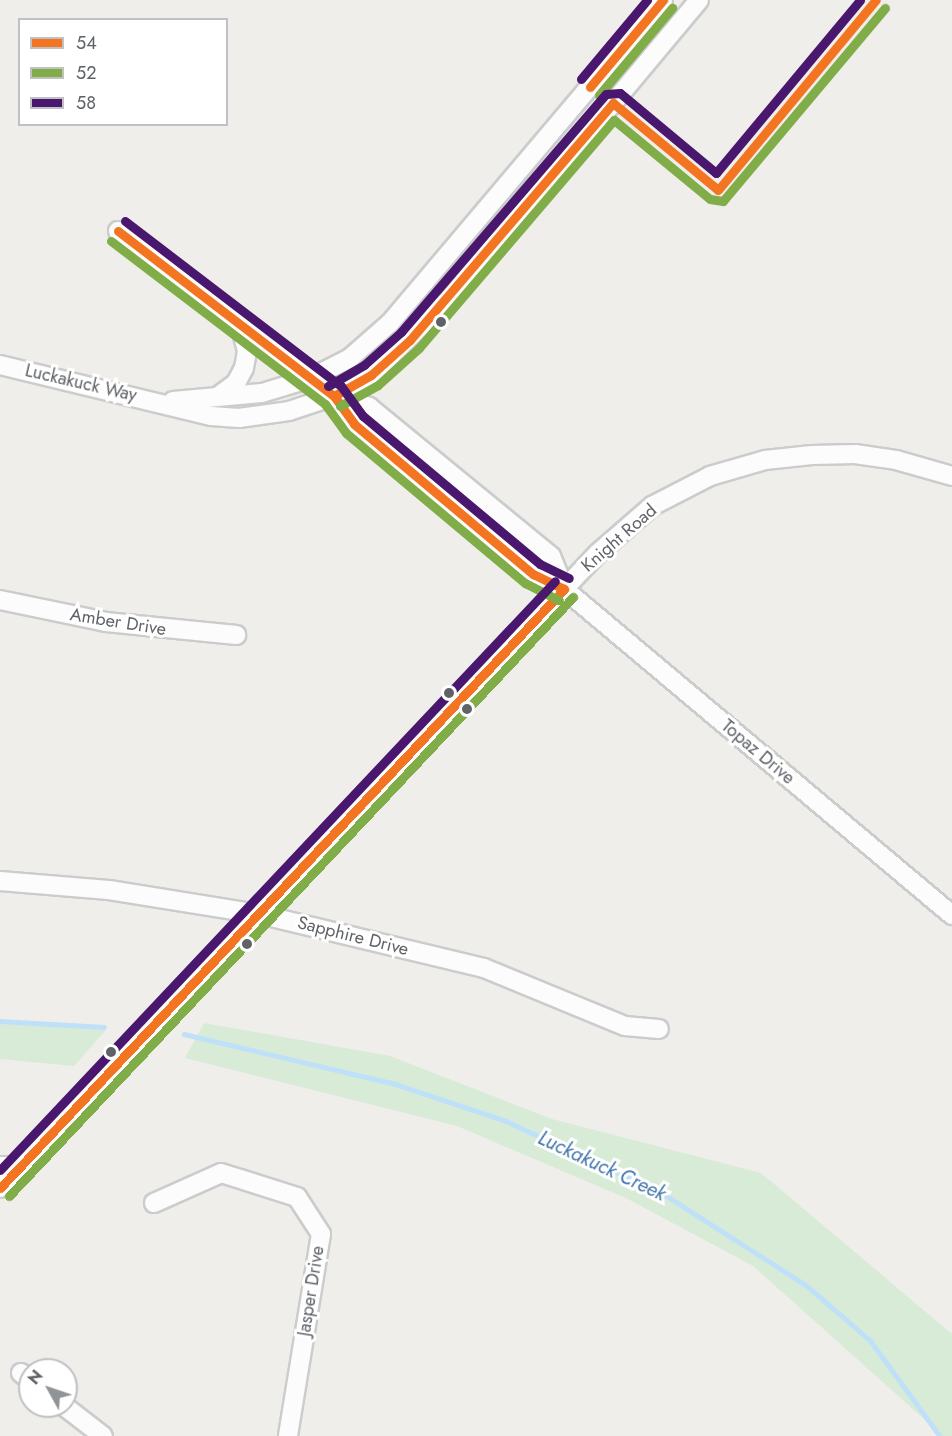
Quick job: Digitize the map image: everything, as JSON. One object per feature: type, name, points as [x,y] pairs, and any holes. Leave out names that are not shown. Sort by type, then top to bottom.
[{"type":"street","name":"Luckakuck Way","points":[[162,401],[262,393],[311,378],[350,358],[390,322],[663,0]]},
{"type":"street","name":"Luckakuck Way","points":[[0,365],[162,401],[211,416],[239,418],[296,409],[334,396],[371,375],[450,298],[699,0]]},
{"type":"street","name":"Topaz Drive","points":[[118,231],[334,396],[354,424],[533,574],[564,589],[952,915]]},
{"type":"street","points":[[216,397],[236,383],[244,368],[247,351],[239,322]]},
{"type":"street","name":"Topaz Drive","points":[[334,396],[369,407],[541,548],[550,556],[564,589]]},
{"type":"street","name":"Knight Road","points":[[0,1188],[598,552],[651,506],[710,476],[765,460],[855,454],[896,460],[952,476]]},
{"type":"street","name":"Amber Drive","points":[[0,600],[106,622],[236,635]]},
{"type":"street","name":"Sapphire Drive","points":[[0,881],[109,890],[259,914],[484,968],[625,1026],[659,1029]]},
{"type":"street","points":[[0,1166],[21,1166]]},
{"type":"street","name":"Jasper Drive","points":[[154,1203],[221,1173],[297,1197],[321,1234],[288,1436]]},
{"type":"street","points":[[78,1417],[103,1436]]},
{"type":"green space","points":[[0,1022],[106,1030],[74,1066],[0,1059]]},
{"type":"green space","points":[[204,1023],[390,1056],[552,1119],[761,1173],[952,1334],[952,1436],[943,1436],[753,1266],[628,1199],[457,1126],[185,1058]]},
{"type":"waterway","name":"Luckakuck Creek","points":[[0,1021],[104,1027]]},
{"type":"waterway","name":"Luckakuck Creek","points":[[184,1034],[395,1084],[504,1120],[662,1193],[806,1285],[870,1340],[940,1436]]},
{"type":"transit line","name":"58","points":[[581,79],[647,0]]},
{"type":"transit line","name":"54","points":[[590,87],[663,0]]},
{"type":"transit line","name":"58","points":[[328,386],[364,365],[401,332],[606,94],[620,93],[716,173],[860,0]]},
{"type":"transit line","name":"54","points":[[334,396],[371,375],[410,340],[613,103],[718,190],[876,0]]},
{"type":"transit line","name":"52","points":[[599,95],[672,8]]},
{"type":"transit line","name":"52","points":[[340,406],[378,385],[419,348],[614,120],[710,199],[723,201],[885,8]]},
{"type":"transit line","name":"58","points":[[125,221],[341,386],[363,416],[540,564],[569,578]]},
{"type":"transit line","name":"54","points":[[118,231],[334,396],[354,424],[533,574],[564,589]]},
{"type":"transit line","name":"52","points":[[111,241],[325,404],[346,433],[525,583],[559,600]]},
{"type":"transit line","name":"58","points":[[0,1170],[555,581]]},
{"type":"transit line","name":"54","points":[[0,1188],[564,589]]},
{"type":"transit line","name":"52","points":[[9,1196],[573,597]]}]
